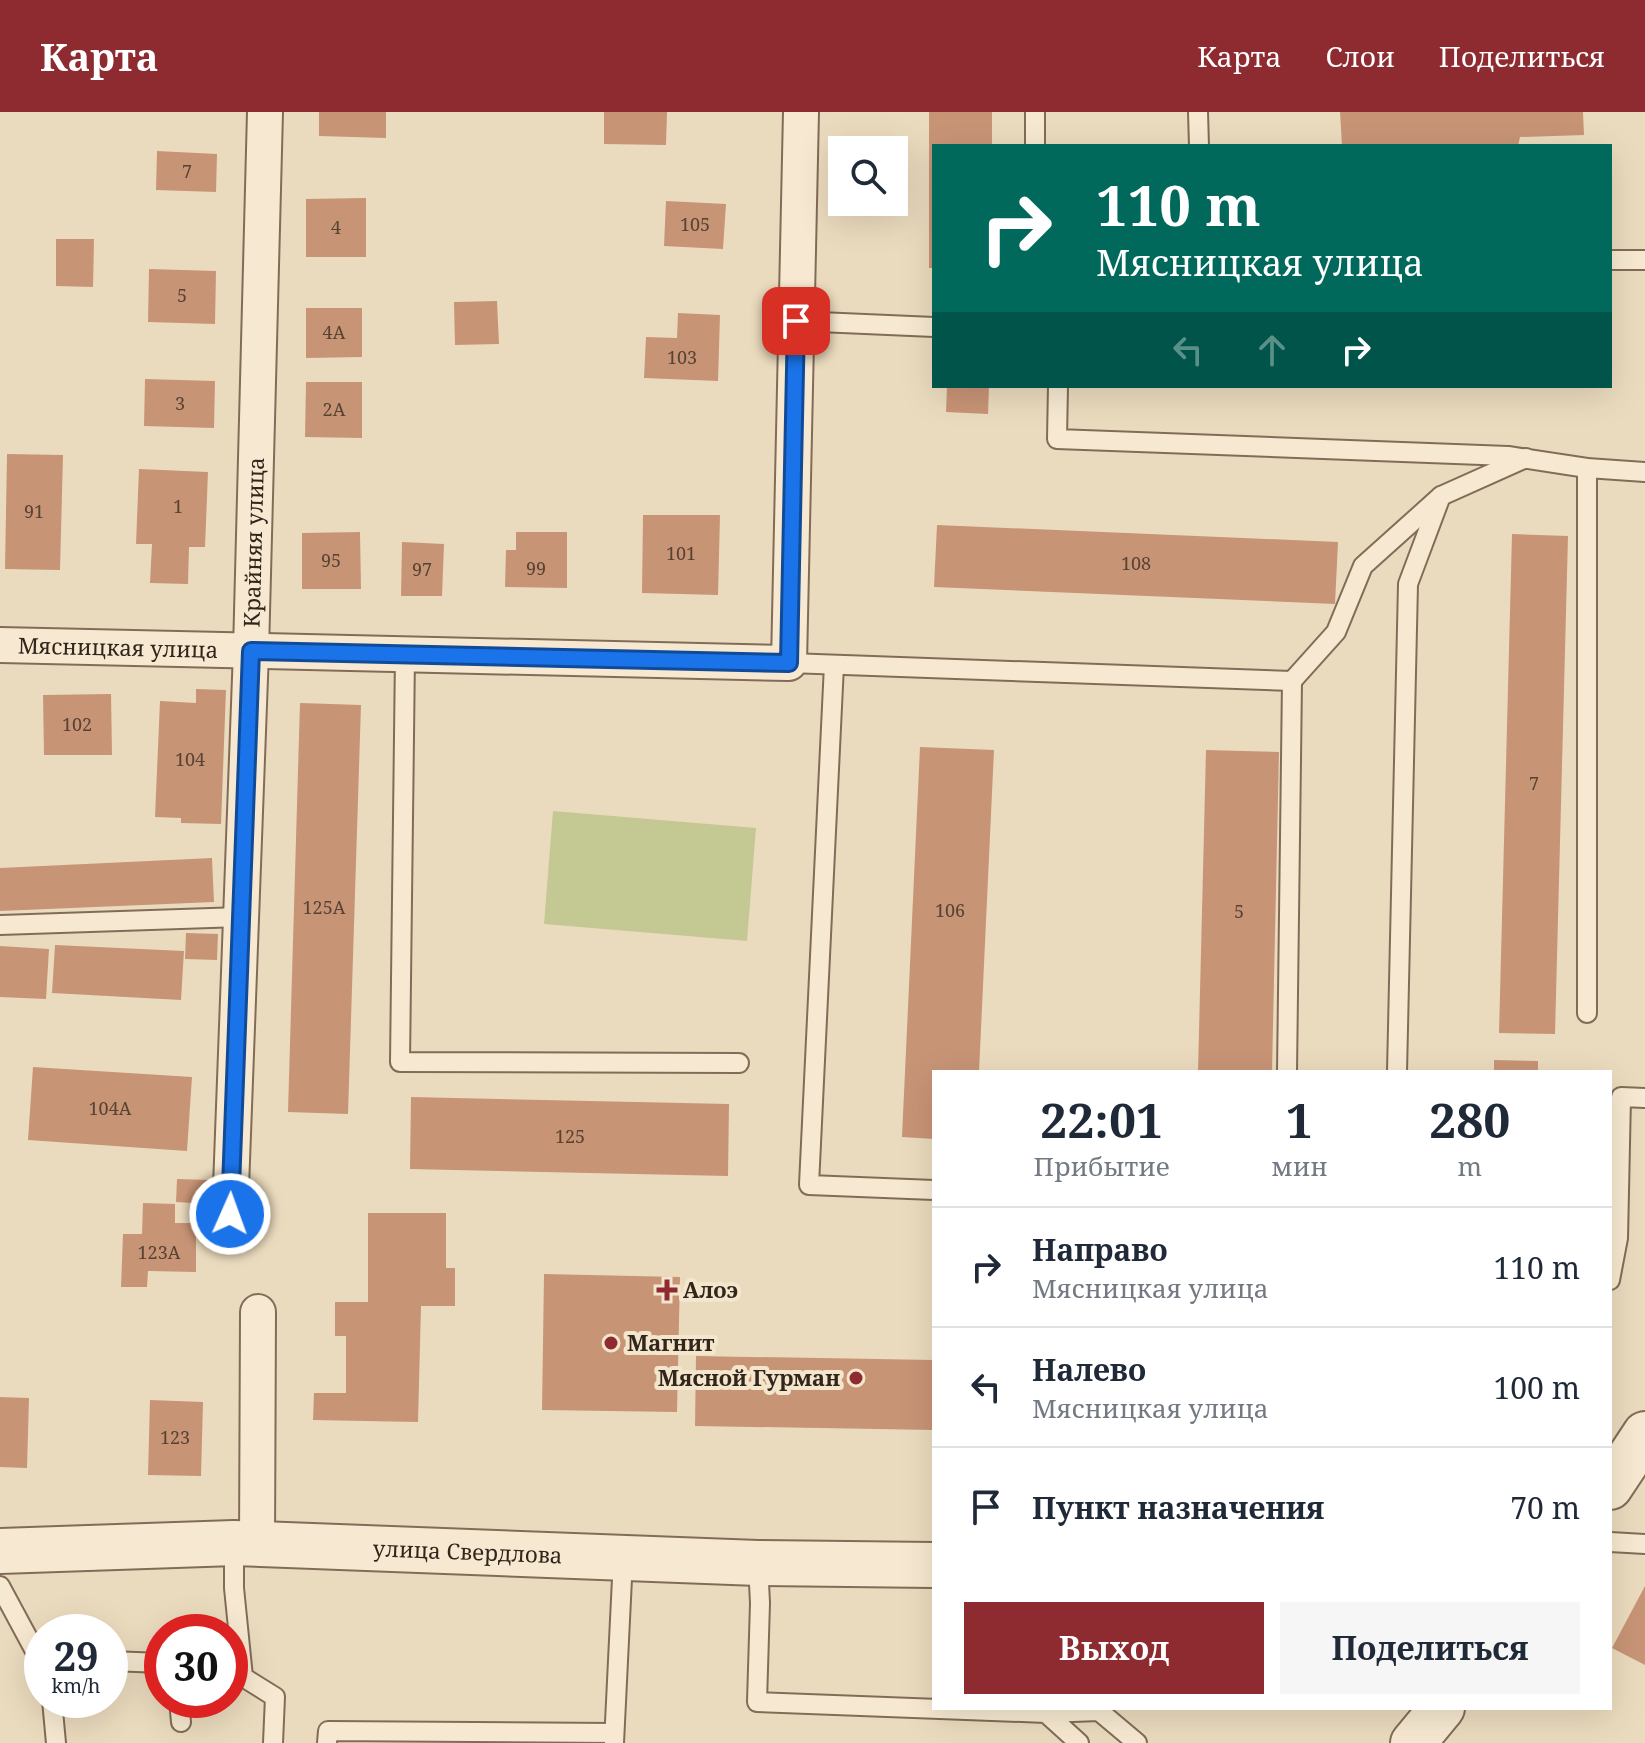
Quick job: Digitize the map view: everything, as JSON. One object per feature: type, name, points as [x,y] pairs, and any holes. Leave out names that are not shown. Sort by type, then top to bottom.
[{"type":"street","name":"Крайняя улица","points":[[230,1214],[251,651],[265,112]]},
{"type":"street","points":[[789,663],[801,112]]},
{"type":"street","name":"Мясницкая улица","points":[[0,645],[789,663]]},
{"type":"street","points":[[246,1544],[258,1312]]},
{"type":"street","points":[[1612,1484],[1645,1434]]},
{"type":"street","name":"улица Свердлова","points":[[0,1551],[246,1544],[758,1563],[932,1565]]},
{"type":"lane","points":[[1035,112],[1035,144]]},
{"type":"lane","points":[[1198,112],[1199,144]]},
{"type":"lane","points":[[1612,260],[1645,260]]},
{"type":"lane","points":[[796,321],[932,327]]},
{"type":"lane","points":[[1058,388],[1057,439],[1526,458],[1587,468],[1645,472]]},
{"type":"lane","points":[[1287,1070],[1292,681],[1336,632],[1363,566],[1441,496],[1526,458]]},
{"type":"lane","points":[[1587,468],[1587,1013]]},
{"type":"lane","points":[[1397,1070],[1408,584],[1441,496]]},
{"type":"lane","points":[[405,655],[400,1062],[739,1063]]},
{"type":"lane","points":[[789,663],[1292,681]]},
{"type":"lane","points":[[834,665],[809,1185],[932,1190]]},
{"type":"lane","points":[[0,925],[241,917]]},
{"type":"lane","points":[[1612,1270],[1618,1238],[1621,1097],[1645,1098]]},
{"type":"lane","points":[[1612,1542],[1645,1544]]},
{"type":"lane","points":[[246,1544],[234,1588],[243,1677],[275,1697],[273,1743]]},
{"type":"lane","points":[[327,1743],[328,1731],[614,1738],[623,1558]]},
{"type":"lane","points":[[758,1563],[757,1702],[932,1709]]},
{"type":"lane","points":[[0,1586],[24,1631]]},
{"type":"lane","points":[[967,1710],[1046,1713],[1099,1711],[1137,1743]]},
{"type":"lane","points":[[1046,1713],[1079,1743]]},
{"type":"lane","points":[[54,1718],[56,1743]]},
{"type":"lane","points":[[181,1718],[181,1722]]},
{"type":"green space","points":[[553,811],[756,828],[747,941],[544,924]]},
{"type":"building","points":[[319,112],[386,112],[386,138],[319,136]]},
{"type":"building","points":[[604,112],[667,112],[666,145],[604,144]]},
{"type":"building","points":[[929,112],[992,112],[992,144],[932,144],[932,268],[929,268]]},
{"type":"building","points":[[1340,112],[1583,112],[1584,135],[1520,137],[1518,144],[1342,144]]},
{"type":"building","points":[[157,151],[217,154],[216,192],[156,190]]},
{"type":"building","points":[[366,198],[366,257],[306,257],[306,199]]},
{"type":"building","points":[[666,201],[726,204],[723,249],[664,246]]},
{"type":"building","points":[[56,239],[94,239],[93,287],[56,286]]},
{"type":"building","points":[[149,269],[216,271],[215,324],[148,322]]},
{"type":"building","points":[[497,301],[499,344],[455,345],[454,302]]},
{"type":"building","points":[[306,308],[362,308],[362,357],[306,358]]},
{"type":"building","points":[[678,313],[720,315],[718,381],[644,378],[646,337],[677,338]]},
{"type":"building","points":[[145,379],[215,381],[214,428],[144,426]]},
{"type":"building","points":[[306,382],[362,382],[362,438],[305,437]]},
{"type":"building","points":[[947,388],[989,388],[988,414],[946,412]]},
{"type":"building","points":[[7,454],[63,455],[60,570],[5,569]]},
{"type":"building","points":[[139,469],[208,472],[205,547],[189,547],[188,584],[150,583],[152,544],[136,544]]},
{"type":"building","points":[[643,515],[720,515],[718,595],[642,593]]},
{"type":"building","points":[[937,525],[1338,542],[1335,604],[934,587]]},
{"type":"building","points":[[360,532],[361,589],[302,589],[302,533]]},
{"type":"building","points":[[516,532],[567,532],[567,588],[505,587],[506,550],[516,550]]},
{"type":"building","points":[[1512,534],[1568,536],[1555,1034],[1499,1033]]},
{"type":"building","points":[[402,542],[444,544],[442,596],[401,596]]},
{"type":"building","points":[[196,689],[226,690],[221,824],[181,823],[181,818],[155,817],[160,701],[196,703]]},
{"type":"building","points":[[111,694],[112,755],[44,755],[43,695]]},
{"type":"building","points":[[300,703],[361,705],[348,1114],[288,1112]]},
{"type":"building","points":[[920,747],[994,750],[979,1070],[932,1070],[932,1139],[902,1137]]},
{"type":"building","points":[[1206,750],[1279,752],[1272,1070],[1198,1070]]},
{"type":"building","points":[[212,858],[214,902],[0,911],[0,868]]},
{"type":"building","points":[[186,933],[218,934],[217,960],[185,959]]},
{"type":"building","points":[[55,945],[184,951],[181,1000],[52,993]]},
{"type":"building","points":[[0,946],[49,949],[46,999],[0,997]]},
{"type":"building","points":[[1494,1060],[1538,1061],[1538,1070],[1494,1070]]},
{"type":"building","points":[[33,1067],[192,1077],[187,1151],[28,1140]]},
{"type":"building","points":[[411,1097],[729,1104],[728,1176],[410,1169]]},
{"type":"building","points":[[177,1179],[209,1180],[208,1204],[176,1202]]},
{"type":"building","points":[[143,1203],[175,1204],[175,1223],[196,1223],[196,1272],[148,1271],[147,1287],[121,1287],[123,1234],[142,1234]]},
{"type":"building","points":[[368,1213],[446,1213],[446,1268],[455,1268],[455,1306],[421,1306],[418,1422],[313,1420],[314,1393],[346,1393],[346,1336],[335,1336],[335,1302],[368,1302]]},
{"type":"building","name":"Магнит","points":[[544,1274],[680,1277],[677,1412],[542,1410]]},
{"type":"building","points":[[696,1356],[932,1360],[932,1430],[695,1426]]},
{"type":"building","points":[[0,1397],[29,1398],[27,1468],[0,1467]]},
{"type":"building","points":[[150,1400],[203,1402],[201,1476],[148,1475]]},
{"type":"building","points":[[1645,1586],[1645,1665],[1612,1648]]},
{"type":"place","name":"Алоэ","points":[[667,1290]]},
{"type":"place","name":"Магнит","points":[[611,1343]]},
{"type":"place","name":"Мясной Гурман","points":[[856,1378]]},
{"type":"route","points":[[230,1214],[251,651],[789,663],[796,321]]}]
